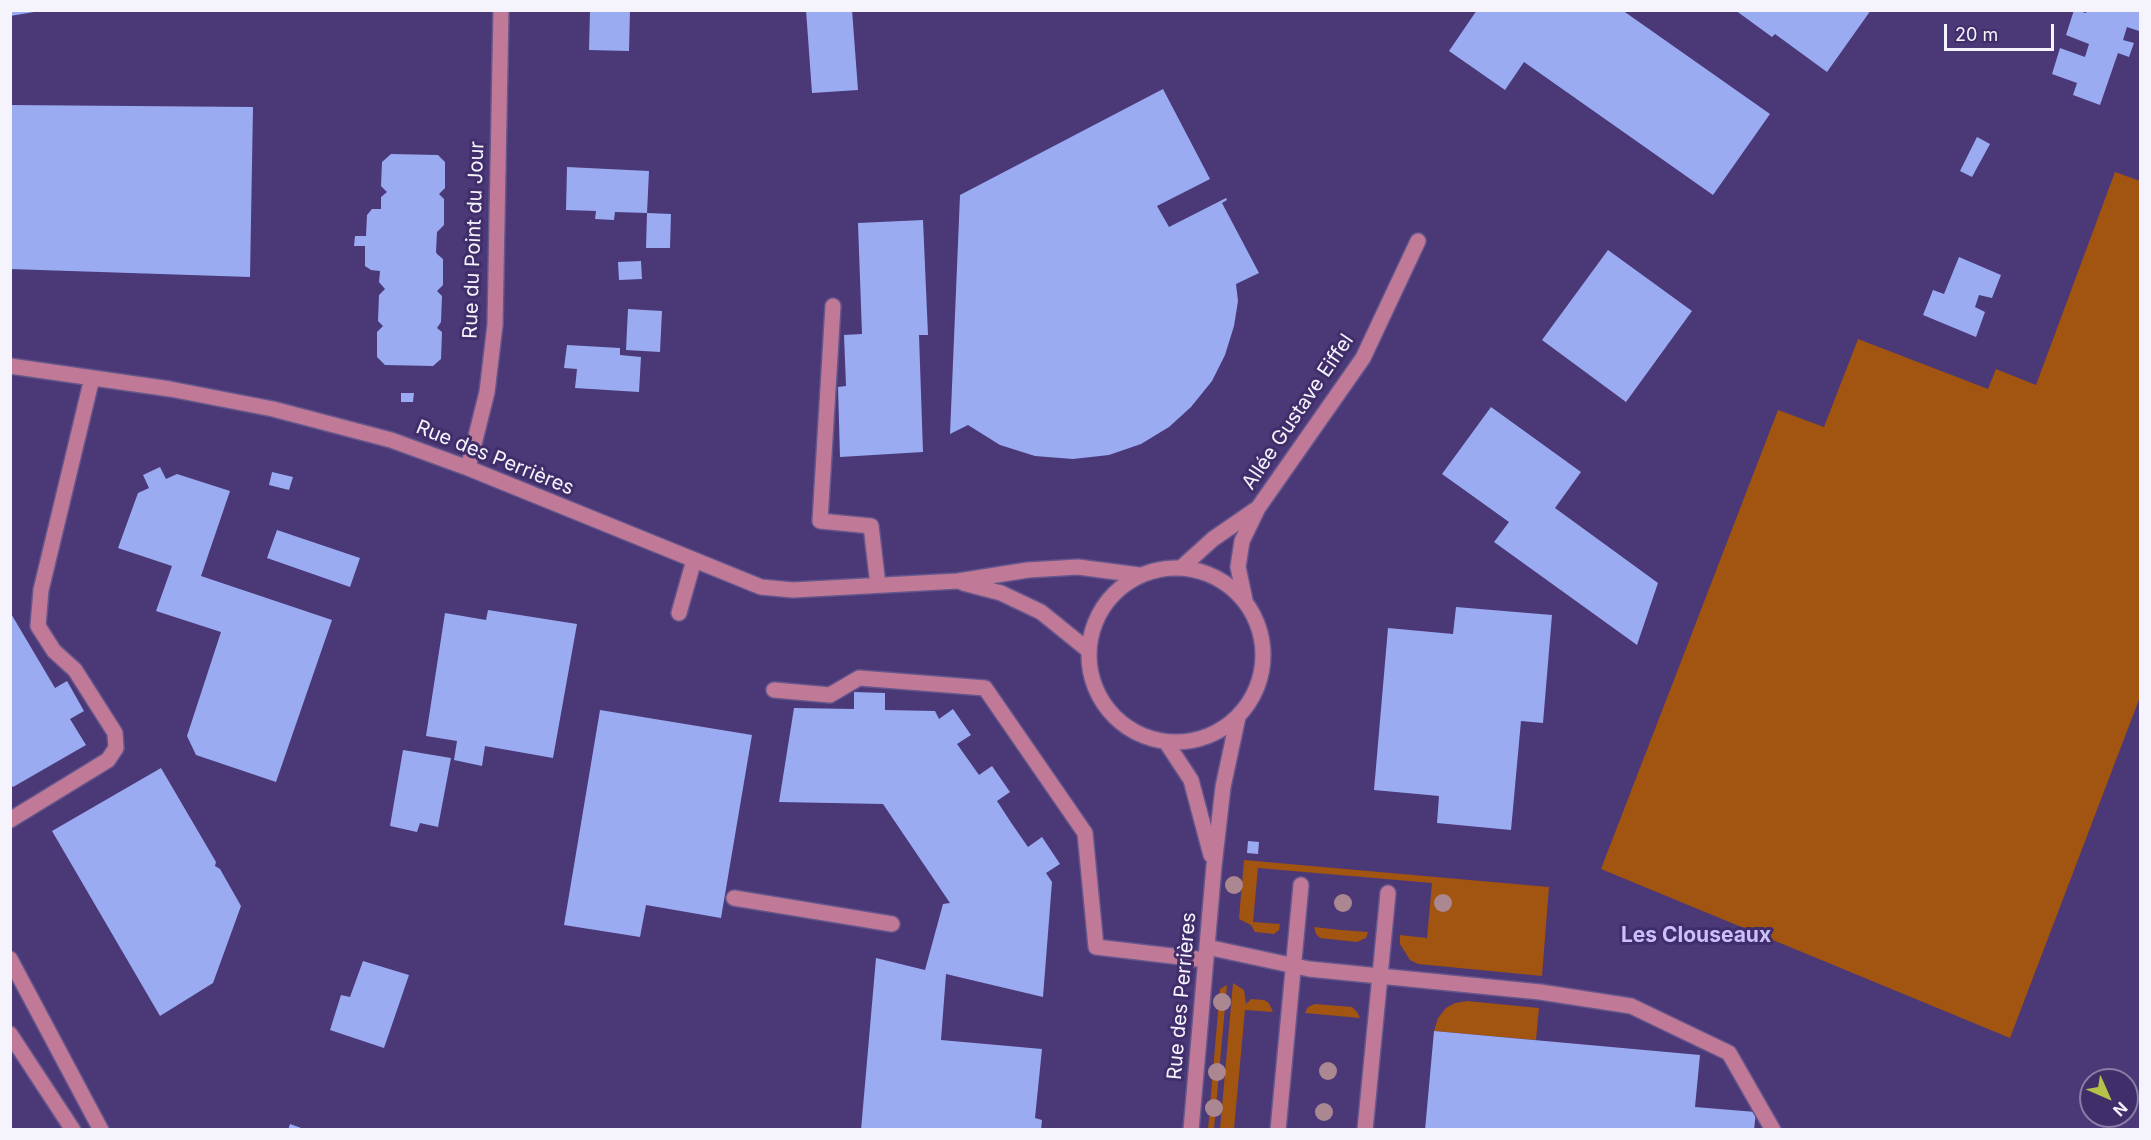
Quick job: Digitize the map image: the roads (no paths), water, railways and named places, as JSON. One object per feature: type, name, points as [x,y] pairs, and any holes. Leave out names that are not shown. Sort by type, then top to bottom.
[{"type":"street","name":"Rue du Point du Jour","points":[[468,468],[487,392],[495,325],[501,10]]},
{"type":"street","name":"Allée Gustave Eiffel","points":[[1258,508],[1363,358],[1418,241]]},
{"type":"street","points":[[833,306],[820,521],[871,526],[878,585]]},
{"type":"street","name":"Rue des Perrières","points":[[10,366],[170,390],[273,409],[392,440],[468,468],[761,587],[793,590],[958,581],[1028,570],[1077,567],[1139,575]]},
{"type":"street","points":[[15,814],[108,760],[116,748],[115,733],[75,670],[54,651],[38,626],[41,590],[92,378]]},
{"type":"street","points":[[1182,567],[1213,539],[1258,508]]},
{"type":"street","points":[[1245,600],[1217,577],[1182,567],[1160,568],[1139,575],[1113,593],[1095,619],[1088,650],[1090,676],[1101,701],[1118,721],[1141,735],[1166,742],[1205,738],[1238,717],[1253,697],[1262,672],[1263,647],[1257,622],[1245,600],[1238,567],[1242,541],[1258,508]]},
{"type":"street","points":[[679,613],[694,560]]},
{"type":"street","name":"Rue des Perrières","points":[[958,581],[1001,593],[1041,612],[1088,650]]},
{"type":"street","points":[[774,690],[830,695],[859,678],[985,688],[1085,833],[1096,947],[1206,954],[1380,977],[1540,992],[1631,1006],[1729,1053],[1773,1130]]},
{"type":"street","name":"Rue des Perrières","points":[[1191,1130],[1214,866],[1223,787],[1238,717]]},
{"type":"street","name":"Rue des Perrières","points":[[1166,742],[1191,780],[1214,866]]},
{"type":"street","points":[[1278,1130],[1301,885]]},
{"type":"street","points":[[1365,1130],[1388,893]]},
{"type":"street","points":[[734,898],[892,924]]},
{"type":"street","points":[[10,959],[101,1130]]},
{"type":"street","points":[[10,1034],[73,1130]]},
{"type":"district","name":"Les Clouseaux","points":[[1696,936]]}]
